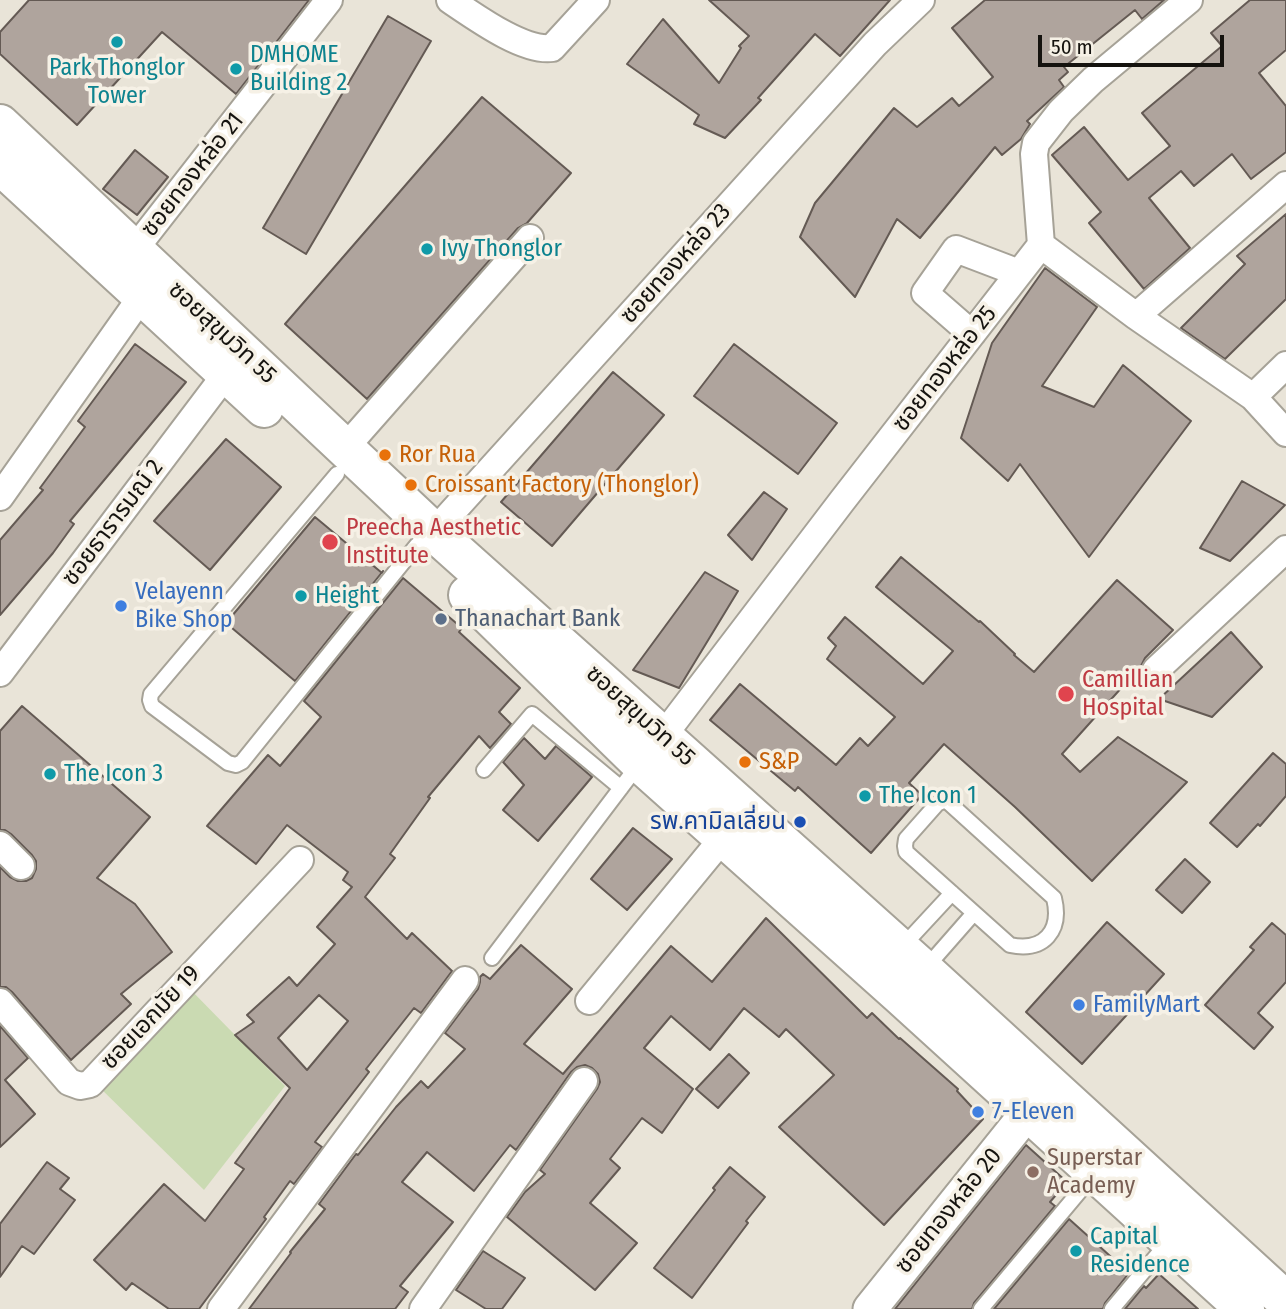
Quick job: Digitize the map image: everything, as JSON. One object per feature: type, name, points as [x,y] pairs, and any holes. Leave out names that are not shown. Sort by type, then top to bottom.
[{"type":"main road","name":"ซอยสุขุมวิท 55","points":[[0,124],[131,273]]},
{"type":"main road","name":"ซอยสุขุมวิท 55","points":[[0,165],[131,273],[235,364],[426,539],[641,763],[723,838],[900,972],[1028,1112],[1245,1309]]},
{"type":"main road","name":"ซอยสุขุมวิท 55","points":[[641,763],[900,972],[1286,1301]]},
{"type":"street","name":"ซอยทองหล่อ 21","points":[[0,497],[131,273],[329,0]]},
{"type":"street","points":[[450,0],[484,23],[535,47],[546,49],[552,48],[596,0]]},
{"type":"street","name":"ซอยทองหล่อ 23","points":[[426,539],[875,44],[921,0]]},
{"type":"street","points":[[1189,0],[1093,80],[1061,111],[1035,143],[1041,245],[1136,316],[1253,397],[1286,433]]},
{"type":"street","points":[[1136,316],[1286,185]]},
{"type":"street","points":[[341,461],[530,238]]},
{"type":"street","name":"ซอยทองหล่อ 25","points":[[641,763],[1041,245]]},
{"type":"street","points":[[972,334],[925,293],[956,249],[1020,273]]},
{"type":"street","name":"ซอยธารารมณ์ 2","points":[[0,673],[235,364]]},
{"type":"street","points":[[1253,397],[1286,365]]},
{"type":"street","points":[[1156,670],[1286,548]]},
{"type":"street","points":[[589,1001],[723,838]]},
{"type":"street","points":[[0,845],[21,866]]},
{"type":"street","name":"ซอยเอกมัย 19","points":[[0,1002],[69,1082],[80,1086],[90,1084],[300,860]]},
{"type":"street","points":[[221,1309],[465,980]]},
{"type":"street","points":[[423,1309],[584,1081]]},
{"type":"street","name":"ซอยทองหล่อ 20","points":[[870,1309],[1028,1112]]},
{"type":"lane","points":[[341,461],[151,694],[152,706],[228,763],[236,765],[242,762],[426,539]]},
{"type":"lane","points":[[484,770],[532,713],[641,763],[492,958]]},
{"type":"lane","points":[[943,801],[948,802],[1054,898],[1054,928],[1049,937],[1040,943],[1020,947],[1010,945],[952,894],[906,852],[905,846],[906,839],[937,804],[943,801]]},
{"type":"lane","points":[[900,972],[952,894]]},
{"type":"lane","points":[[900,972],[974,914]]},
{"type":"lane","points":[[981,1309],[1095,1173]]},
{"type":"lane","points":[[1112,1309],[1170,1240]]},
{"type":"green space","points":[[186,985],[285,1086],[204,1190],[94,1082]]},
{"type":"building","points":[[29,0],[309,0],[236,94],[162,32],[77,125],[0,54],[0,32]]},
{"type":"building","points":[[709,0],[890,0],[840,56],[815,34],[758,98],[761,100],[725,138],[694,124],[699,115],[627,64],[663,19],[719,83],[741,48],[739,46],[749,36]]},
{"type":"building","points":[[985,0],[1164,0],[1142,19],[1135,10],[1064,67],[1068,72],[1059,80],[1064,87],[1027,121],[1030,124],[1021,139],[1002,155],[995,147],[920,238],[897,219],[855,297],[800,237],[815,203],[894,108],[917,127],[952,98],[959,106],[993,77],[952,28]]},
{"type":"building","points":[[1250,0],[1286,0],[1286,50],[1259,73],[1286,106],[1286,152],[1251,179],[1232,154],[1194,186],[1181,171],[1149,198],[1190,248],[1144,289],[1089,223],[1101,212],[1052,155],[1084,127],[1128,180],[1170,146],[1142,113],[1222,46],[1211,33]]},
{"type":"building","points":[[388,16],[431,41],[306,254],[263,228]]},
{"type":"building","name":"Ivy Thonglor","points":[[482,97],[571,173],[527,223],[518,228],[367,399],[285,324]]},
{"type":"building","points":[[135,150],[168,177],[137,215],[103,189]]},
{"type":"building","points":[[1286,214],[1286,299],[1225,359],[1181,328],[1245,264],[1237,256]]},
{"type":"building","points":[[1045,268],[1097,307],[1042,386],[1094,407],[1123,365],[1191,421],[1089,557],[1020,464],[1008,481],[961,438],[992,343]]},
{"type":"building","points":[[135,344],[186,382],[70,521],[74,524],[53,553],[0,615],[0,540],[43,490],[40,488],[85,427],[78,421]]},
{"type":"building","points":[[734,344],[837,423],[798,474],[694,396]]},
{"type":"building","points":[[613,372],[664,415],[552,546],[501,502]]},
{"type":"building","points":[[226,439],[281,487],[210,570],[154,521]]},
{"type":"building","points":[[1242,481],[1285,505],[1230,561],[1200,548]]},
{"type":"building","points":[[764,492],[787,509],[752,560],[728,535]]},
{"type":"building","name":"Height","points":[[315,517],[382,573],[295,681],[226,623]]},
{"type":"building","points":[[901,557],[980,621],[1034,672],[1117,580],[1173,630],[1145,658],[1141,666],[1062,754],[1080,772],[1118,737],[1187,782],[1092,881],[944,744],[909,783],[922,795],[871,853],[798,787],[795,791],[710,720],[740,684],[836,765],[860,738],[868,746],[895,717],[827,659],[836,646],[828,638],[845,617],[923,684],[953,651],[876,587]]},
{"type":"building","points":[[705,572],[738,591],[679,688],[633,670]]},
{"type":"building","points":[[403,578],[462,628],[459,632],[520,688],[499,712],[511,724],[490,748],[479,736],[428,797],[430,798],[390,854],[395,858],[365,897],[407,939],[412,933],[452,971],[421,1013],[414,1008],[366,1069],[369,1072],[315,1142],[322,1147],[294,1184],[290,1181],[264,1217],[266,1219],[199,1309],[169,1309],[132,1283],[126,1290],[94,1260],[164,1184],[205,1221],[244,1169],[235,1163],[290,1088],[235,1035],[254,1022],[247,1015],[289,977],[297,986],[335,944],[317,927],[352,887],[343,880],[348,872],[287,825],[256,864],[207,826],[268,755],[280,766],[321,717],[304,701]],"holes":[[[319,995],[348,1021],[307,1070],[278,1038]]]},
{"type":"building","points":[[1231,632],[1262,667],[1212,717],[1159,699]]},
{"type":"building","points":[[22,706],[150,817],[97,878],[135,904],[172,952],[121,994],[131,1004],[71,1060],[12,992],[6,987],[0,987],[0,867],[18,881],[32,878],[36,869],[36,861],[32,855],[11,834],[0,830],[0,731]]},
{"type":"building","points":[[524,738],[545,759],[556,746],[592,777],[538,841],[503,810],[524,785],[503,762]]},
{"type":"building","points":[[1273,753],[1286,764],[1286,796],[1237,847],[1210,823]]},
{"type":"building","points":[[633,828],[672,859],[627,910],[591,879]]},
{"type":"building","points":[[1185,859],[1210,882],[1182,913],[1156,890]]},
{"type":"building","points":[[766,918],[867,1018],[872,1013],[958,1089],[983,1119],[884,1225],[779,1127],[834,1075],[786,1029],[779,1037],[744,1008],[710,1050],[671,1016],[644,1048],[693,1089],[662,1133],[642,1118],[610,1159],[620,1168],[590,1203],[637,1243],[595,1290],[507,1217],[525,1192],[545,1174],[540,1170],[597,1089],[600,1082],[598,1074],[585,1065],[571,1072],[516,1150],[510,1145],[474,1191],[427,1152],[402,1182],[453,1222],[400,1286],[408,1292],[395,1309],[249,1309],[325,1209],[319,1204],[356,1154],[358,1155],[396,1107],[421,1081],[428,1088],[465,1049],[445,1033],[478,989],[480,977],[483,974],[490,979],[521,945],[572,989],[524,1044],[563,1074],[671,946],[712,982]]},
{"type":"building","points":[[1107,922],[1164,974],[1082,1064],[1026,1012]]},
{"type":"building","points":[[1272,923],[1286,935],[1286,982],[1258,1013],[1273,1027],[1254,1049],[1205,1005],[1254,950],[1250,947]]},
{"type":"building","points":[[0,1026],[28,1058],[5,1080],[35,1114],[0,1147]]},
{"type":"building","points":[[729,1054],[749,1073],[718,1108],[696,1089]]},
{"type":"building","points":[[1026,1145],[1067,1182],[1050,1202],[1055,1206],[974,1303],[972,1309],[895,1309]]},
{"type":"building","points":[[47,1162],[69,1178],[60,1189],[75,1200],[34,1254],[22,1246],[0,1277],[0,1224]]},
{"type":"building","points":[[730,1167],[765,1197],[692,1298],[654,1268]]},
{"type":"building","name":"Capital Residence","points":[[1069,1219],[1129,1273],[1103,1309],[994,1309]]},
{"type":"building","points":[[483,1251],[525,1278],[502,1309],[486,1309],[456,1290]]},
{"type":"building","points":[[1159,1274],[1198,1309],[1125,1309],[1144,1286],[1146,1288]]},
{"type":"place","name":"Park Thonglor Tower","points":[[117,42]]},
{"type":"place","name":"DMHOME Building 2","points":[[236,69]]},
{"type":"place","name":"Ivy Thonglor","points":[[427,249]]},
{"type":"place","name":"Ror Rua","points":[[385,455]]},
{"type":"place","name":"Croissant Factory (Thonglor)","points":[[411,485]]},
{"type":"place","name":"Preecha Aesthetic Institute","points":[[330,542]]},
{"type":"place","name":"Height","points":[[301,596]]},
{"type":"place","name":"Velayenn Bike Shop","points":[[121,606]]},
{"type":"place","name":"Thanachart Bank","points":[[441,619]]},
{"type":"place","name":"Camillian Hospital","points":[[1066,694]]},
{"type":"place","name":"S&P","points":[[745,762]]},
{"type":"place","name":"The Icon 3","points":[[50,774]]},
{"type":"place","name":"The Icon 1","points":[[865,796]]},
{"type":"place","name":"รพ.คามิลเลี่ยน","points":[[800,822]]},
{"type":"place","name":"FamilyMart","points":[[1079,1005]]},
{"type":"place","name":"7-Eleven","points":[[978,1112]]},
{"type":"place","name":"Superstar Academy","points":[[1033,1172]]},
{"type":"place","name":"Capital Residence","points":[[1076,1251]]}]
